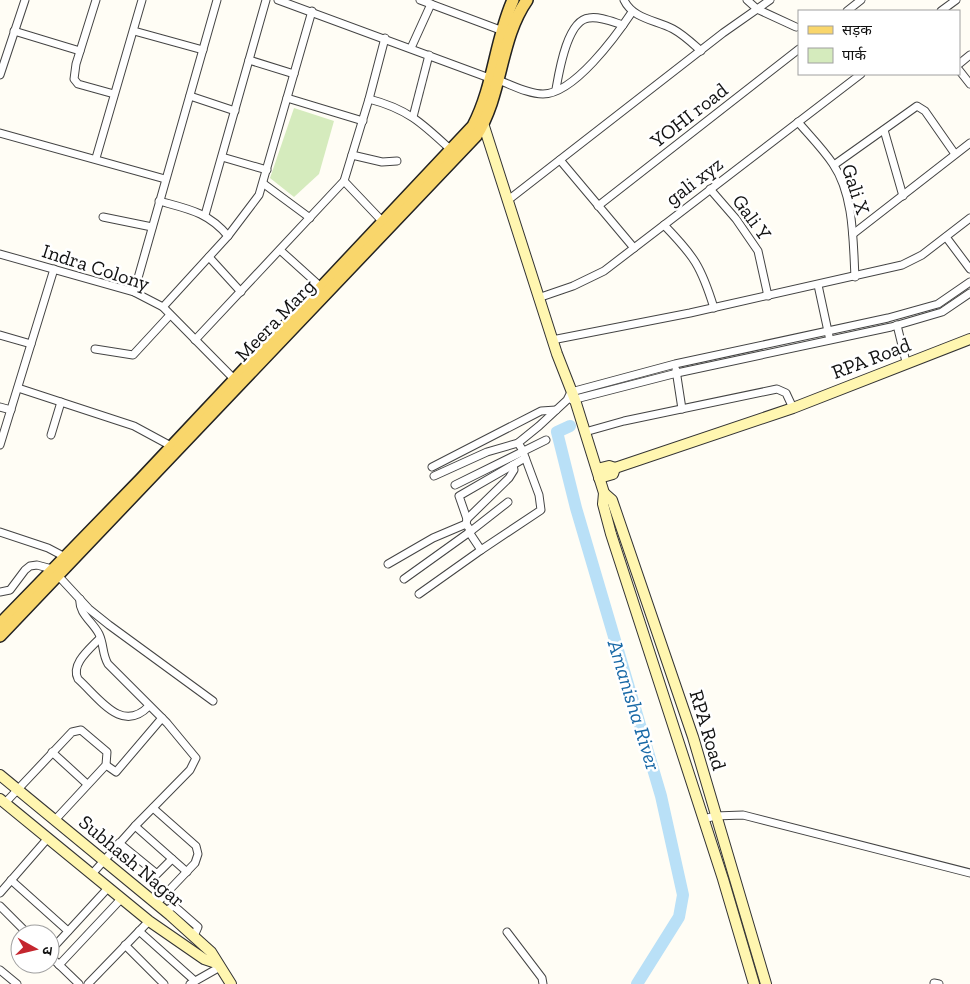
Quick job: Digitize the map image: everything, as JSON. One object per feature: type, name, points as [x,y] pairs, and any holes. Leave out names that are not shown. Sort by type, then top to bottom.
[{"type":"main road","name":"Meera Marg","points":[[68,559],[472,141],[483,125],[495,80],[510,36],[527,0]]},
{"type":"main road","name":"Meera Marg","points":[[0,636],[171,446],[237,382],[321,287],[473,126],[495,80],[504,31],[512,2]]},
{"type":"main road","name":"Meera Marg","points":[[0,624],[56,572]]},
{"type":"street","points":[[0,75],[25,0]]},
{"type":"street","points":[[96,0],[80,51],[74,79],[78,84],[114,94]]},
{"type":"street","points":[[96,158],[142,0]]},
{"type":"street","points":[[134,292],[217,0]]},
{"type":"street","points":[[205,215],[266,0]]},
{"type":"street","points":[[278,0],[294,2],[312,11],[533,93],[548,93],[580,75],[591,65],[632,12]]},
{"type":"street","points":[[420,0],[504,31]]},
{"type":"street","points":[[624,0],[632,12],[682,34],[700,51]]},
{"type":"street","points":[[747,0],[757,9],[796,27]]},
{"type":"street","points":[[508,201],[700,51],[770,0]]},
{"type":"street","points":[[848,10],[861,0]]},
{"type":"street","points":[[942,10],[956,0]]},
{"type":"street","points":[[411,48],[431,4]]},
{"type":"street","points":[[162,307],[228,236],[259,195],[264,184],[312,11]]},
{"type":"street","points":[[556,89],[570,38],[579,22],[588,18],[623,25]]},
{"type":"street","points":[[14,31],[80,51]]},
{"type":"street","points":[[134,31],[203,50]]},
{"type":"street","points":[[196,340],[344,181],[370,99],[385,38]]},
{"type":"street","name":"YOHI road","points":[[598,206],[798,50]]},
{"type":"street","points":[[413,117],[429,55]]},
{"type":"street","points":[[960,63],[970,55]]},
{"type":"street","points":[[249,60],[294,74]]},
{"type":"street","points":[[960,71],[970,84]]},
{"type":"street","name":"gali xyz","points":[[538,298],[592,278],[604,271],[860,75]]},
{"type":"street","points":[[190,96],[234,111]]},
{"type":"street","points":[[287,98],[363,121]]},
{"type":"street","points":[[370,99],[395,106],[413,117],[451,150]]},
{"type":"street","points":[[834,165],[884,130],[912,107],[922,108],[955,154]]},
{"type":"street","points":[[480,112],[538,298],[571,397],[585,432],[604,493],[602,504],[611,534],[704,819],[754,984]]},
{"type":"street","name":"Gali X","points":[[798,122],[834,165],[845,191],[853,234],[855,277]]},
{"type":"street","points":[[884,130],[903,196]]},
{"type":"street","points":[[0,133],[165,178]]},
{"type":"street","points":[[853,234],[970,143]]},
{"type":"street","points":[[352,155],[382,162],[397,161]]},
{"type":"street","points":[[222,157],[267,170]]},
{"type":"street","points":[[560,160],[634,248]]},
{"type":"street","points":[[344,181],[383,222]]},
{"type":"street","points":[[264,184],[310,218]]},
{"type":"street","name":"Gali Y","points":[[710,190],[736,219],[758,251],[768,296]]},
{"type":"street","points":[[159,201],[205,215],[217,222],[228,236]]},
{"type":"street","points":[[103,217],[152,227]]},
{"type":"street","points":[[552,340],[714,308],[855,277],[911,262],[970,218]]},
{"type":"street","points":[[664,225],[688,250],[702,272],[714,308]]},
{"type":"street","points":[[946,237],[970,268]]},
{"type":"street","points":[[280,250],[321,287]]},
{"type":"street","name":"Indra Colony","points":[[0,254],[134,292],[162,307],[237,382]]},
{"type":"street","points":[[209,257],[241,292]]},
{"type":"street","points":[[0,446],[54,270]]},
{"type":"street","points":[[434,476],[487,452],[518,443],[571,397],[675,364],[928,307],[947,299],[970,282]]},
{"type":"street","points":[[818,285],[830,340]]},
{"type":"street","points":[[571,397],[896,325],[930,316],[951,307],[970,293]]},
{"type":"street","points":[[928,307],[930,316]]},
{"type":"street","points":[[95,349],[133,355],[170,314]]},
{"type":"street","points":[[896,325],[906,362]]},
{"type":"street","points":[[0,335],[32,344]]},
{"type":"street","name":"RPA Road","points":[[598,474],[609,466],[615,468],[793,408],[906,362],[970,339]]},
{"type":"street","points":[[675,364],[682,409]]},
{"type":"street","points":[[18,388],[134,426],[171,446]]},
{"type":"street","points":[[585,432],[624,421],[777,389],[786,393],[793,408]]},
{"type":"street","points":[[51,435],[61,402]]},
{"type":"street","points":[[0,407],[11,410]]},
{"type":"street","points":[[432,467],[541,411],[556,410]]},
{"type":"street","points":[[455,485],[524,454],[546,440]]},
{"type":"street","points":[[419,594],[541,510],[539,494],[518,443]]},
{"type":"street","points":[[481,550],[468,527],[460,494],[513,464],[524,454]]},
{"type":"street","points":[[388,564],[433,538],[468,527],[509,478],[514,470],[513,464]]},
{"type":"street","name":"RPA Road","points":[[604,493],[612,500],[693,737],[766,984]]},
{"type":"street","points":[[404,579],[468,527],[508,502]]},
{"type":"street","points":[[0,532],[48,548],[68,559]]},
{"type":"street","points":[[0,592],[10,590],[30,566],[38,565],[56,572],[80,599],[108,625],[213,701]]},
{"type":"street","points":[[80,599],[82,612],[100,638],[103,657],[108,664],[184,741],[196,758],[190,770],[135,826],[92,874]]},
{"type":"street","points":[[100,638],[76,666],[78,679],[121,717],[132,718],[141,715],[149,706]]},
{"type":"street","points":[[106,765],[116,772],[162,718]]},
{"type":"street","points":[[56,820],[86,784],[106,765],[107,752],[82,730],[72,732],[3,801],[149,921],[204,959],[218,965]]},
{"type":"street","points":[[52,752],[86,784]]},
{"type":"street","name":"Subhash Nagar","points":[[0,775],[194,936],[211,952],[231,984]]},
{"type":"street","points":[[153,808],[196,846],[198,854],[195,863],[156,904]]},
{"type":"street","points":[[704,819],[715,816],[743,815],[970,873]]},
{"type":"street","points":[[135,826],[187,872]]},
{"type":"street","points":[[0,893],[48,838]]},
{"type":"street","points":[[119,843],[157,874],[172,859]]},
{"type":"street","points":[[11,880],[68,931]]},
{"type":"street","points":[[60,940],[108,888]]},
{"type":"street","points":[[60,964],[121,899]]},
{"type":"street","points":[[0,906],[18,924]]},
{"type":"street","points":[[88,984],[149,921]]},
{"type":"street","points":[[139,931],[192,982],[218,965]]},
{"type":"street","points":[[507,932],[542,978],[543,984]]},
{"type":"street","points":[[125,945],[164,984]]},
{"type":"street","points":[[60,966],[79,984]]},
{"type":"street","points":[[0,970],[17,984]]},
{"type":"green space","points":[[294,108],[334,121],[319,174],[294,197],[270,178]]},
{"type":"waterway","name":"Amanisha River","points":[[570,426],[557,432],[576,508],[661,796],[683,895],[679,917],[637,984]]}]
